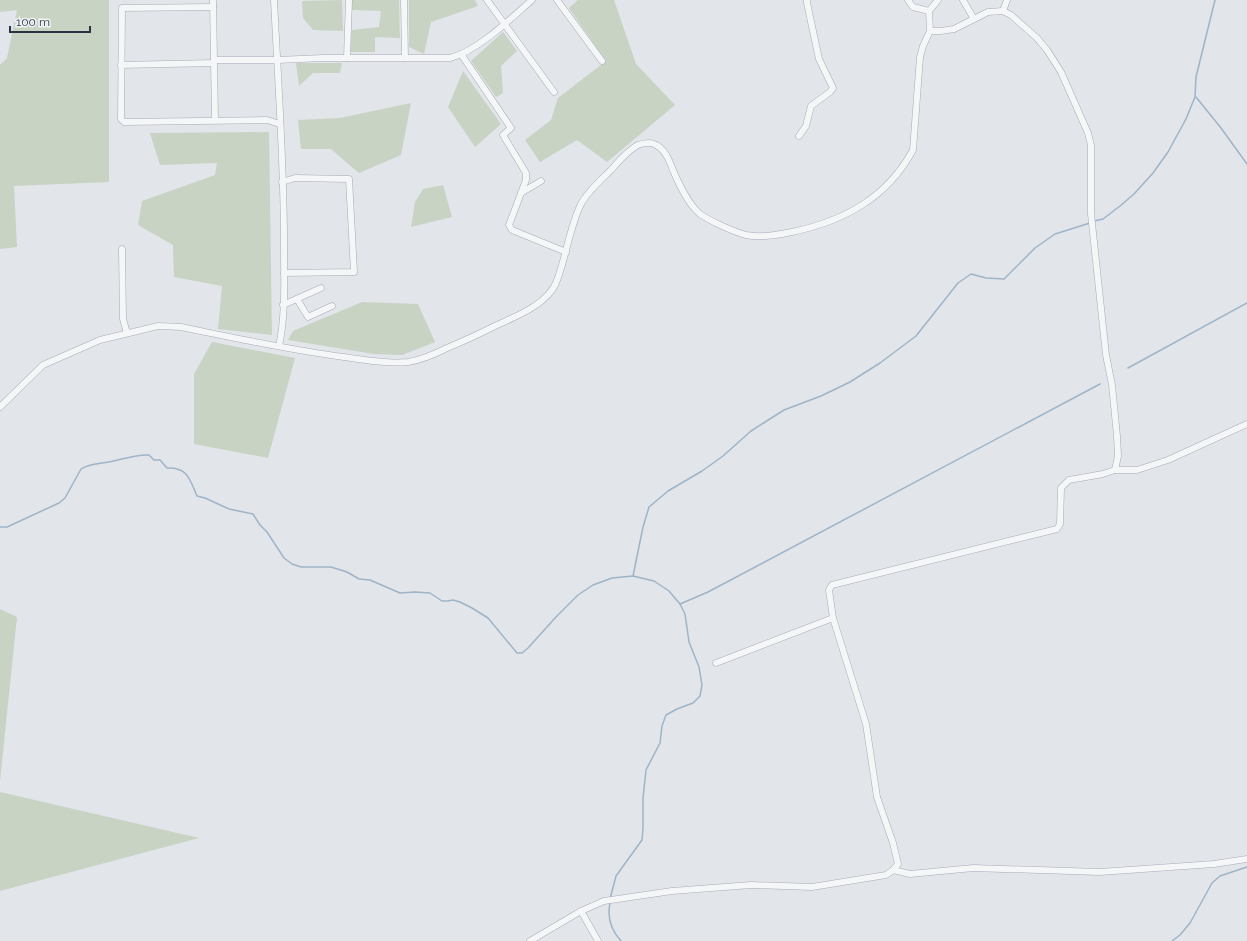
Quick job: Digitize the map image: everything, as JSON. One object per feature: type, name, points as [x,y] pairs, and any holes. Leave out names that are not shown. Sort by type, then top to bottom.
[{"type":"street","points":[[274,0],[280,124],[284,273],[282,333],[279,346]]},
{"type":"street","points":[[347,58],[349,0]]},
{"type":"street","points":[[404,0],[405,58]]},
{"type":"street","points":[[486,0],[554,92]]},
{"type":"street","points":[[121,66],[323,58],[450,58],[474,48],[532,0]]},
{"type":"street","points":[[557,0],[602,61]]},
{"type":"street","points":[[799,136],[806,126],[812,106],[833,88],[818,59],[806,3],[807,0]]},
{"type":"street","points":[[908,0],[913,7],[929,11]]},
{"type":"street","points":[[0,407],[43,365],[100,340],[158,326],[181,327],[326,355],[384,362],[408,362],[425,358],[507,320],[539,303],[552,290],[557,280],[566,252],[573,224],[588,193],[628,152],[638,145],[648,143],[657,145],[665,153],[677,179],[693,206],[701,214],[731,230],[746,235],[755,236],[781,234],[812,228],[842,217],[870,201],[894,178],[907,162],[913,150],[920,57],[930,31],[929,11],[938,0]]},
{"type":"street","points":[[963,0],[974,19]]},
{"type":"street","points":[[1003,11],[1007,0]]},
{"type":"street","points":[[214,120],[213,3],[122,8],[121,118],[124,122],[267,120],[280,124]]},
{"type":"street","points":[[930,31],[954,29],[988,12],[1003,11],[1010,15],[1031,32],[1047,50],[1061,72],[1088,133],[1091,145],[1092,229],[1106,355],[1112,385],[1117,436],[1118,456],[1115,470]]},
{"type":"street","points":[[461,54],[511,128],[503,135],[526,173],[526,180],[509,225],[512,230],[566,252]]},
{"type":"street","points":[[282,182],[295,178],[349,179],[354,272],[284,273]]},
{"type":"street","points":[[521,194],[541,181]]},
{"type":"street","points":[[122,249],[123,319],[126,333]]},
{"type":"street","points":[[283,305],[321,288]]},
{"type":"street","points":[[297,299],[308,317],[332,306]]},
{"type":"street","points":[[530,941],[581,911],[604,901],[619,898],[672,891],[751,885],[812,887],[886,875],[893,870],[898,864],[893,843],[877,797],[866,724],[833,618],[829,590],[832,585],[1057,529],[1060,524],[1061,488],[1069,480],[1103,474],[1115,470],[1137,470],[1168,460],[1247,424]]},
{"type":"street","points":[[716,663],[833,618]]},
{"type":"street","points":[[893,870],[910,874],[973,868],[1100,872],[1214,864],[1247,859]]},
{"type":"street","points":[[581,911],[598,941]]},
{"type":"green space","points":[[0,0],[109,0],[109,182],[14,186],[17,247],[0,249],[0,65],[7,58],[17,10],[0,12]]},
{"type":"green space","points":[[342,0],[343,31],[313,30],[303,18],[302,1]]},
{"type":"green space","points":[[352,0],[399,0],[400,38],[375,37],[375,52],[350,52],[352,30],[379,27],[381,11],[352,10]]},
{"type":"green space","points":[[409,0],[475,0],[478,6],[431,22],[424,54],[409,47]]},
{"type":"green space","points":[[578,0],[614,0],[636,64],[675,105],[607,162],[577,140],[540,162],[525,140],[551,120],[558,98],[606,61],[569,8]]},
{"type":"green space","points":[[503,32],[517,51],[501,66],[503,93],[496,97],[471,61]]},
{"type":"green space","points":[[296,63],[342,63],[340,73],[313,73],[299,86]]},
{"type":"green space","points":[[463,71],[501,124],[475,147],[448,107]]},
{"type":"green space","points":[[411,103],[401,155],[359,173],[331,149],[301,149],[298,120],[340,118]]},
{"type":"green space","points":[[269,132],[272,335],[218,329],[222,286],[174,277],[173,245],[138,225],[142,201],[215,175],[217,163],[160,165],[150,133]]},
{"type":"green space","points":[[443,185],[452,217],[411,227],[415,202],[423,189]]},
{"type":"green space","points":[[362,302],[418,304],[435,342],[402,355],[374,354],[288,340],[293,331]]},
{"type":"green space","points":[[212,342],[295,358],[268,458],[194,444],[194,374]]},
{"type":"green space","points":[[0,609],[17,617],[0,781]]},
{"type":"green space","points":[[0,792],[199,838],[0,891]]},
{"type":"waterway","points":[[1094,221],[1103,219],[1134,194],[1153,173],[1168,152],[1186,119],[1195,97],[1196,77],[1215,0]]},
{"type":"waterway","points":[[1196,97],[1247,164]]},
{"type":"waterway","points":[[633,576],[643,527],[649,507],[668,491],[702,471],[723,456],[751,431],[784,410],[821,396],[850,382],[880,363],[916,336],[958,283],[971,274],[986,278],[1004,279],[1035,248],[1055,234],[1090,223]]},
{"type":"waterway","points":[[1128,368],[1247,303]]},
{"type":"waterway","points":[[680,604],[708,592],[1100,384]]},
{"type":"waterway","points":[[0,527],[7,527],[59,503],[65,498],[81,469],[84,467],[134,456],[149,455],[154,460],[160,460],[167,468],[174,468],[184,472],[190,480],[197,496],[229,509],[253,514],[284,558],[292,564],[301,567],[331,567],[347,572],[359,579],[370,580],[400,593],[430,593],[442,601],[453,600],[460,602],[488,618],[517,653],[522,653],[528,648],[578,595],[593,585],[612,578],[633,576],[654,581],[669,591],[680,604],[685,614],[689,642],[699,667],[702,685],[700,696],[693,703],[666,715],[662,726],[660,743],[646,770],[643,798],[642,840],[616,876],[610,899]]},
{"type":"waterway","points":[[1172,941],[1180,935],[1190,923],[1212,883],[1220,876],[1247,867]]},
{"type":"waterway","points":[[610,903],[609,913],[612,928],[621,941]]}]
